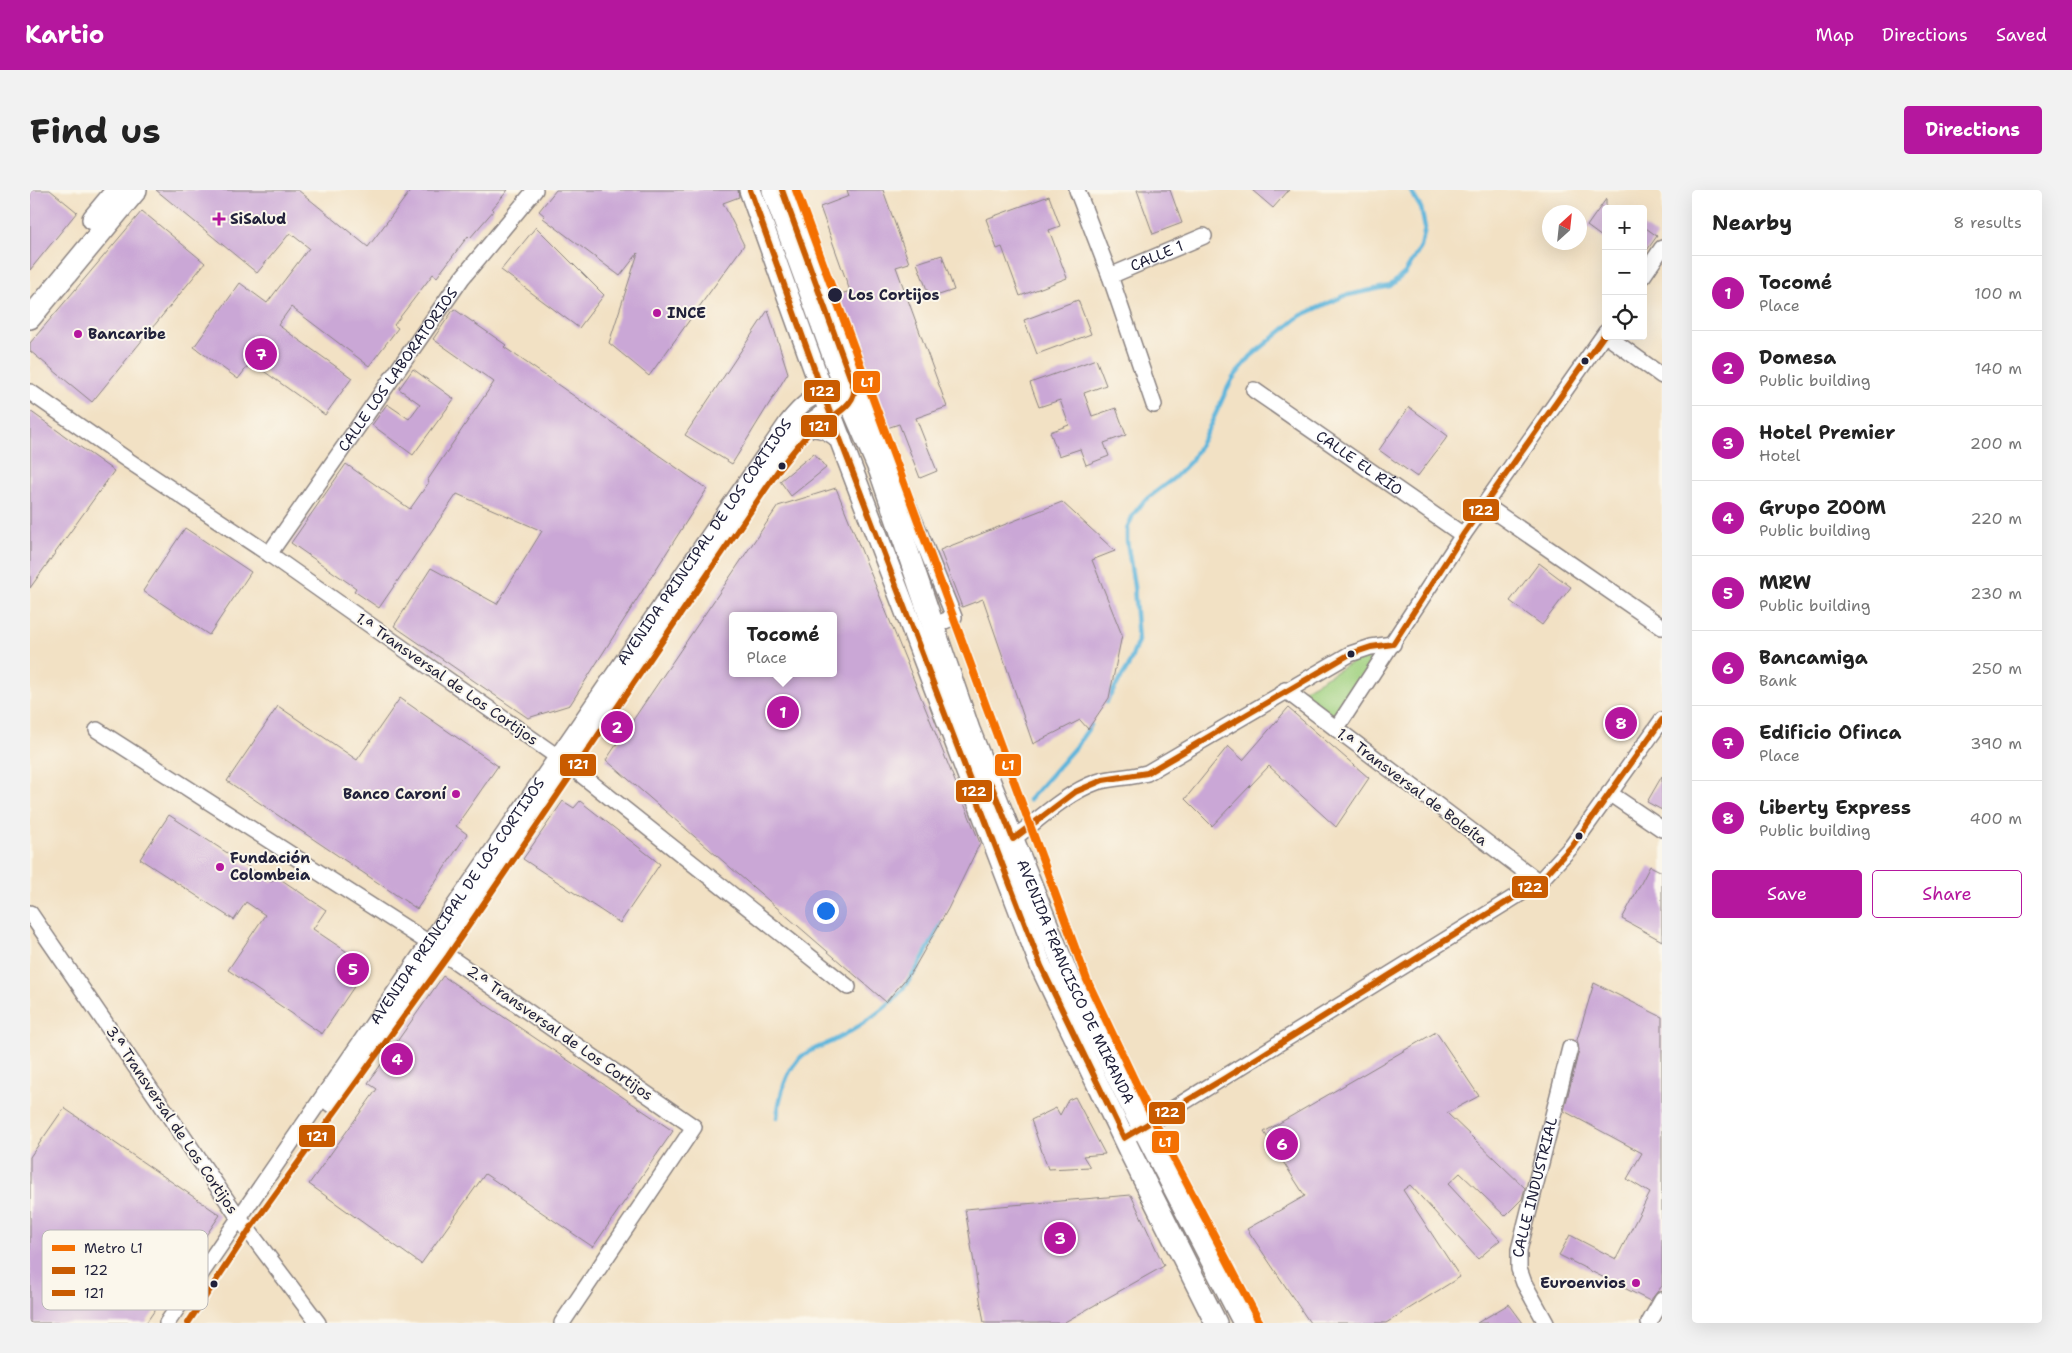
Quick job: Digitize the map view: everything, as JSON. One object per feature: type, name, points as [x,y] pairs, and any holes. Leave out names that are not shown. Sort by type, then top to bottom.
[{"type":"main road","points":[[30,296],[117,190]]},
{"type":"main road","points":[[30,318],[136,190]]},
{"type":"main road","name":"AVENIDA FRANCISCO DE MIRANDA","points":[[750,190],[826,402],[1041,966],[1216,1323]]},
{"type":"main road","name":"AVENIDA FRANCISCO DE MIRANDA","points":[[772,190],[846,391],[871,435],[883,463],[933,626],[969,730],[1067,974],[1143,1128],[1244,1323]]},
{"type":"main road","points":[[803,427],[821,426],[829,429],[840,438]]},
{"type":"street","name":"CALLE LOS LABORATORIOS","points":[[268,554],[462,278],[535,190]]},
{"type":"street","name":"AVENIDA FRANCISCO DE MIRANDA","points":[[786,190],[848,356],[871,435]]},
{"type":"street","points":[[1077,190],[1110,276],[1154,405]]},
{"type":"street","name":"CALLE 1","points":[[1110,276],[1204,236]]},
{"type":"street","points":[[1647,270],[1662,248]]},
{"type":"street","points":[[804,275],[822,286]]},
{"type":"street","points":[[1336,730],[1463,534],[1602,340]]},
{"type":"street","points":[[1614,340],[1662,376]]},
{"type":"street","points":[[846,391],[848,356]]},
{"type":"street","name":"CALLE EL RÍO","points":[[1254,390],[1463,534]]},
{"type":"street","name":"AVENIDA PRINCIPAL DE LOS CORTIJOS","points":[[208,1266],[435,947],[569,764],[773,463],[826,402],[846,391]]},
{"type":"street","name":"1.ª Transversal de Los Cortijos","points":[[30,392],[268,554],[569,764],[848,987]]},
{"type":"street","name":"AVENIDA PRINCIPAL DE LOS CORTIJOS","points":[[435,947],[556,756],[787,422],[803,403],[826,402]]},
{"type":"street","points":[[1485,505],[1662,627]]},
{"type":"street","points":[[1013,839],[1082,787],[1100,781],[1131,778],[1147,772],[1285,690],[1350,654],[1370,647],[1393,644]]},
{"type":"street","name":"1.ª Transversal de Boleíta","points":[[1285,690],[1539,882]]},
{"type":"street","points":[[1124,1138],[1539,882],[1572,846],[1662,720]]},
{"type":"street","name":"2.ª Transversal de Los Cortijos","points":[[97,730],[435,947],[694,1127],[562,1323]]},
{"type":"street","points":[[1608,794],[1662,829]]},
{"type":"street","name":"3.ª Transversal de Los Cortijos","points":[[30,913],[318,1323]]},
{"type":"street","name":"CALLE INDUSTRIAL","points":[[1546,1323],[1524,1283],[1519,1269],[1518,1250],[1570,1048]]},
{"type":"street","name":"AVENIDA PRINCIPAL DE LOS CORTIJOS","points":[[208,1275],[243,1218]]},
{"type":"street","name":"3.ª Transversal de Los Cortijos","points":[[243,1218],[326,1323]]},
{"type":"street","points":[[1649,1323],[1662,1300]]},
{"type":"street","name":"AVENIDA PRINCIPAL DE LOS CORTIJOS","points":[[167,1323],[176,1310]]},
{"type":"street","name":"AVENIDA PRINCIPAL DE LOS CORTIJOS","points":[[178,1323],[186,1310]]},
{"type":"green space","points":[[1380,656],[1334,719],[1298,693],[1360,658]]},
{"type":"building","points":[[30,190],[50,190],[77,212],[30,270]]},
{"type":"building","points":[[156,190],[298,190],[368,247],[411,190],[508,190],[470,238],[468,236],[437,277],[433,274],[394,325],[398,328],[369,366],[291,307],[278,325],[352,378],[325,415],[251,362],[238,379],[194,347],[240,283],[267,303],[309,248],[290,233],[257,273]]},
{"type":"building","points":[[556,190],[738,190],[739,197],[723,203],[744,245],[649,376],[609,343],[638,253],[620,276],[543,218],[545,216],[539,211]]},
{"type":"building","points":[[847,190],[883,190],[909,263],[896,267],[947,407],[916,418],[937,471],[920,478],[899,424],[887,428],[838,295],[850,291],[820,207],[849,196]]},
{"type":"building","points":[[1137,190],[1170,190],[1182,223],[1153,234]]},
{"type":"building","points":[[1252,190],[1289,190],[1273,208]]},
{"type":"building","points":[[1049,196],[1060,226],[1049,230],[1067,278],[1020,296],[1002,247],[997,249],[986,219]]},
{"type":"building","points":[[1606,199],[1606,205],[1602,205],[1602,237],[1587,226]]},
{"type":"building","points":[[142,211],[205,263],[92,402],[30,351],[30,343]]},
{"type":"building","points":[[536,227],[604,295],[579,328],[501,270]]},
{"type":"building","points":[[1647,229],[1657,236],[1647,250]]},
{"type":"building","points":[[942,255],[954,290],[930,298],[917,263]]},
{"type":"building","points":[[1078,300],[1091,334],[1037,354],[1024,320]]},
{"type":"building","points":[[454,309],[506,345],[504,347],[707,489],[570,705],[528,718],[394,626],[431,568],[497,604],[542,531],[457,494],[379,608],[354,591],[356,588],[291,543],[346,464],[410,509],[429,482],[427,481],[494,382],[433,339]]},
{"type":"building","points":[[768,310],[788,373],[732,464],[685,435]]},
{"type":"building","points":[[1096,359],[1106,385],[1084,393],[1092,416],[1116,408],[1126,435],[1104,443],[1109,456],[1086,465],[1080,449],[1059,456],[1050,432],[1069,425],[1060,400],[1039,407],[1030,383]]},
{"type":"building","points":[[413,369],[454,399],[413,455],[372,425],[387,404],[409,419],[420,404],[399,389]]},
{"type":"building","points":[[1409,407],[1448,436],[1417,477],[1379,450]]},
{"type":"building","points":[[30,411],[114,471],[30,588]]},
{"type":"building","points":[[814,453],[826,468],[791,496],[780,481]]},
{"type":"building","points":[[836,488],[980,843],[948,909],[913,970],[886,1002],[606,760],[778,506]]},
{"type":"building","points":[[1062,502],[1115,551],[1092,560],[1122,635],[1109,698],[1088,729],[1080,720],[1033,744],[983,599],[962,607],[940,550]]},
{"type":"building","points":[[185,528],[251,572],[209,635],[143,591]]},
{"type":"building","points":[[1539,563],[1571,587],[1542,625],[1510,601]]},
{"type":"building","points":[[400,698],[498,766],[456,826],[467,834],[417,909],[227,781],[278,706],[357,760]]},
{"type":"building","points":[[1288,708],[1369,778],[1336,827],[1269,766],[1212,826],[1185,799],[1228,746],[1243,760]]},
{"type":"building","points":[[1662,776],[1662,810],[1647,802]]},
{"type":"building","points":[[563,801],[574,808],[580,801],[660,864],[620,923],[523,859]]},
{"type":"building","points":[[169,815],[272,882],[276,876],[326,910],[313,929],[368,966],[322,1034],[228,970],[265,915],[246,902],[234,920],[140,859]]},
{"type":"building","points":[[1650,866],[1662,872],[1662,941],[1622,919]]},
{"type":"building","points":[[443,976],[673,1131],[593,1247],[485,1174],[421,1264],[309,1184],[377,1089],[368,1083]]},
{"type":"building","points":[[1594,983],[1662,1017],[1662,1286],[1650,1301],[1559,1255],[1570,1235],[1616,1259],[1650,1193],[1627,1179],[1642,1153],[1564,1111],[1579,1050],[1577,1040]]},
{"type":"building","points":[[1436,1032],[1479,1096],[1447,1113],[1525,1188],[1522,1199],[1505,1216],[1460,1173],[1448,1184],[1500,1240],[1478,1259],[1410,1185],[1403,1190],[1460,1277],[1386,1323],[1310,1323],[1247,1229],[1305,1196],[1264,1132]]},
{"type":"building","points":[[1075,1097],[1105,1154],[1083,1156],[1090,1167],[1048,1169],[1031,1120],[1056,1108],[1060,1115],[1068,1100]]},
{"type":"building","points":[[64,1108],[220,1215],[208,1233],[208,1230],[42,1230],[42,1310],[155,1310],[146,1323],[30,1323],[30,1157]]},
{"type":"building","points":[[1131,1195],[1164,1266],[1063,1323],[984,1323],[965,1209]]},
{"type":"building","points":[[1509,1304],[1523,1323],[1477,1323]]},
{"type":"waterway","points":[[1106,702],[1128,667],[1138,641],[1134,586],[1127,541],[1127,529],[1133,515],[1144,501],[1174,478],[1191,461],[1233,378],[1251,356],[1300,316],[1344,296],[1390,286],[1405,273],[1421,247],[1425,228],[1421,208],[1410,190]]},
{"type":"waterway","points":[[1029,800],[1077,745],[1091,725]]},
{"type":"waterway","points":[[777,1118],[784,1084],[796,1061],[809,1051],[833,1041],[860,1026],[893,1000],[917,968],[940,922]]},
{"type":"metro line","name":"L1","points":[[796,190],[1087,980],[1150,1113],[1260,1323]]},
{"type":"transit line","name":"122","points":[[750,190],[829,410],[1041,966],[1124,1138],[1225,1078],[1539,882],[1572,846],[1662,720]]},
{"type":"transit line","name":"121","points":[[208,1293],[250,1229],[448,956],[780,468],[808,434],[850,402],[854,388],[782,190]]},
{"type":"transit line","name":"122","points":[[991,784],[1013,839],[1075,792],[1103,780],[1147,773],[1350,654],[1371,647],[1393,644],[1463,535],[1602,338]]},
{"type":"transit line","name":"121","points":[[188,1323],[197,1310]]},
{"type":"place","name":"SiSalud","points":[[219,219]]},
{"type":"place","name":"Los Cortijos","points":[[835,295]]},
{"type":"place","name":"INCE","points":[[657,313]]},
{"type":"place","name":"Bancaribe","points":[[78,334]]},
{"type":"place","name":"Edificio Ofinca","points":[[261,354]]},
{"type":"place","name":"Tocomé","points":[[783,712]]},
{"type":"place","name":"Liberty Express","points":[[1621,723]]},
{"type":"place","name":"Domesa","points":[[617,727]]},
{"type":"place","name":"Banco Caroní","points":[[456,794]]},
{"type":"place","name":"Fundación Colombeia","points":[[220,867]]},
{"type":"place","name":"MRW","points":[[353,969]]},
{"type":"place","name":"Grupo ZOOM","points":[[397,1059]]},
{"type":"place","name":"Bancamiga","points":[[1282,1144]]},
{"type":"place","name":"Hotel Premier","points":[[1060,1238]]},
{"type":"place","name":"Euroenvios","points":[[1636,1283]]}]
